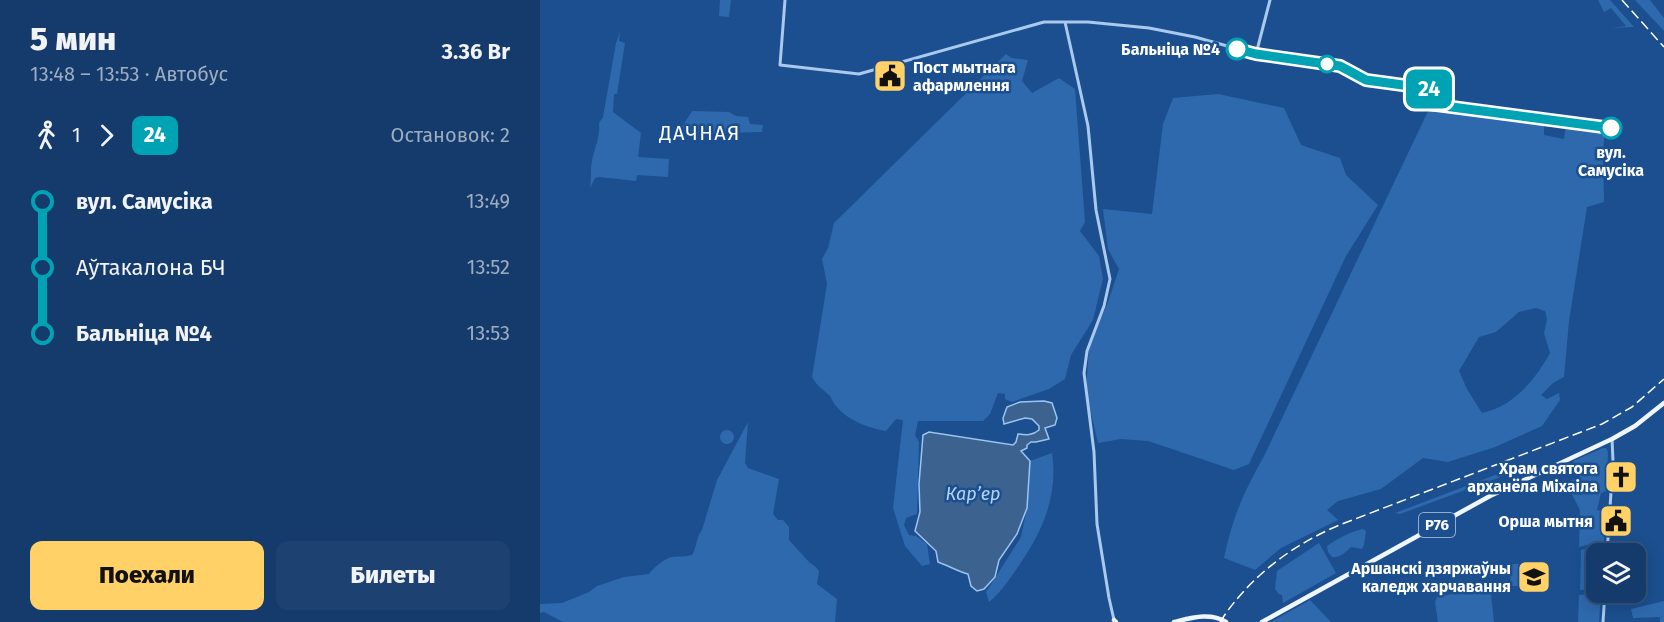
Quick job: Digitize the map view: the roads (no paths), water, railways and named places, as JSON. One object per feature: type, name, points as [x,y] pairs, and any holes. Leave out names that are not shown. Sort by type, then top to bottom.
[{"type":"main road","name":"Р76","points":[[1264,621],[1490,496],[1612,439],[1635,426],[1664,403]]},
{"type":"main road","points":[[1174,622],[1207,616],[1226,622]]},
{"type":"street","points":[[785,0],[780,65],[859,74],[1044,22],[1088,22],[1172,32],[1256,54],[1270,0]]},
{"type":"street","points":[[1065,22],[1088,126],[1096,210],[1110,279],[1104,306],[1087,351],[1084,373],[1094,452],[1097,524],[1115,621]]},
{"type":"street","points":[[1608,543],[1613,461],[1612,439]]},
{"type":"street","points":[[1603,622],[1604,603]]},
{"type":"water","name":"Карʼер","points":[[1020,402],[1052,403],[1057,418],[1055,425],[1045,428],[1049,439],[1031,442],[1021,451],[1030,461],[1027,508],[1017,534],[999,560],[995,577],[984,589],[977,591],[971,586],[968,574],[938,562],[936,551],[915,531],[920,512],[919,484],[923,435],[929,432],[1013,445],[1018,434],[1034,433],[1039,430],[1039,426],[1032,419],[1025,418],[1004,424],[1003,418],[1007,407]]},
{"type":"railway","points":[[1622,0],[1664,47]]},
{"type":"railway","points":[[1220,622],[1258,576],[1306,541],[1342,524],[1602,424],[1632,407],[1664,379]]},
{"type":"place","name":"Бальніца №4","points":[[1237,49]]},
{"type":"place","name":"Пост мытнага афармлення","points":[[890,76]]},
{"type":"place","name":"вул. Самусіка","points":[[1611,128]]},
{"type":"place","name":"Храм святога арханёла Міхаіла","points":[[1621,477]]},
{"type":"place","name":"Орша мытня","points":[[1616,521]]},
{"type":"place","name":"Аршанскі дзяржаўны каледж харчавання","points":[[1534,577]]},
{"type":"district","name":"ДАЧНАЯ","points":[[700,133]]}]
